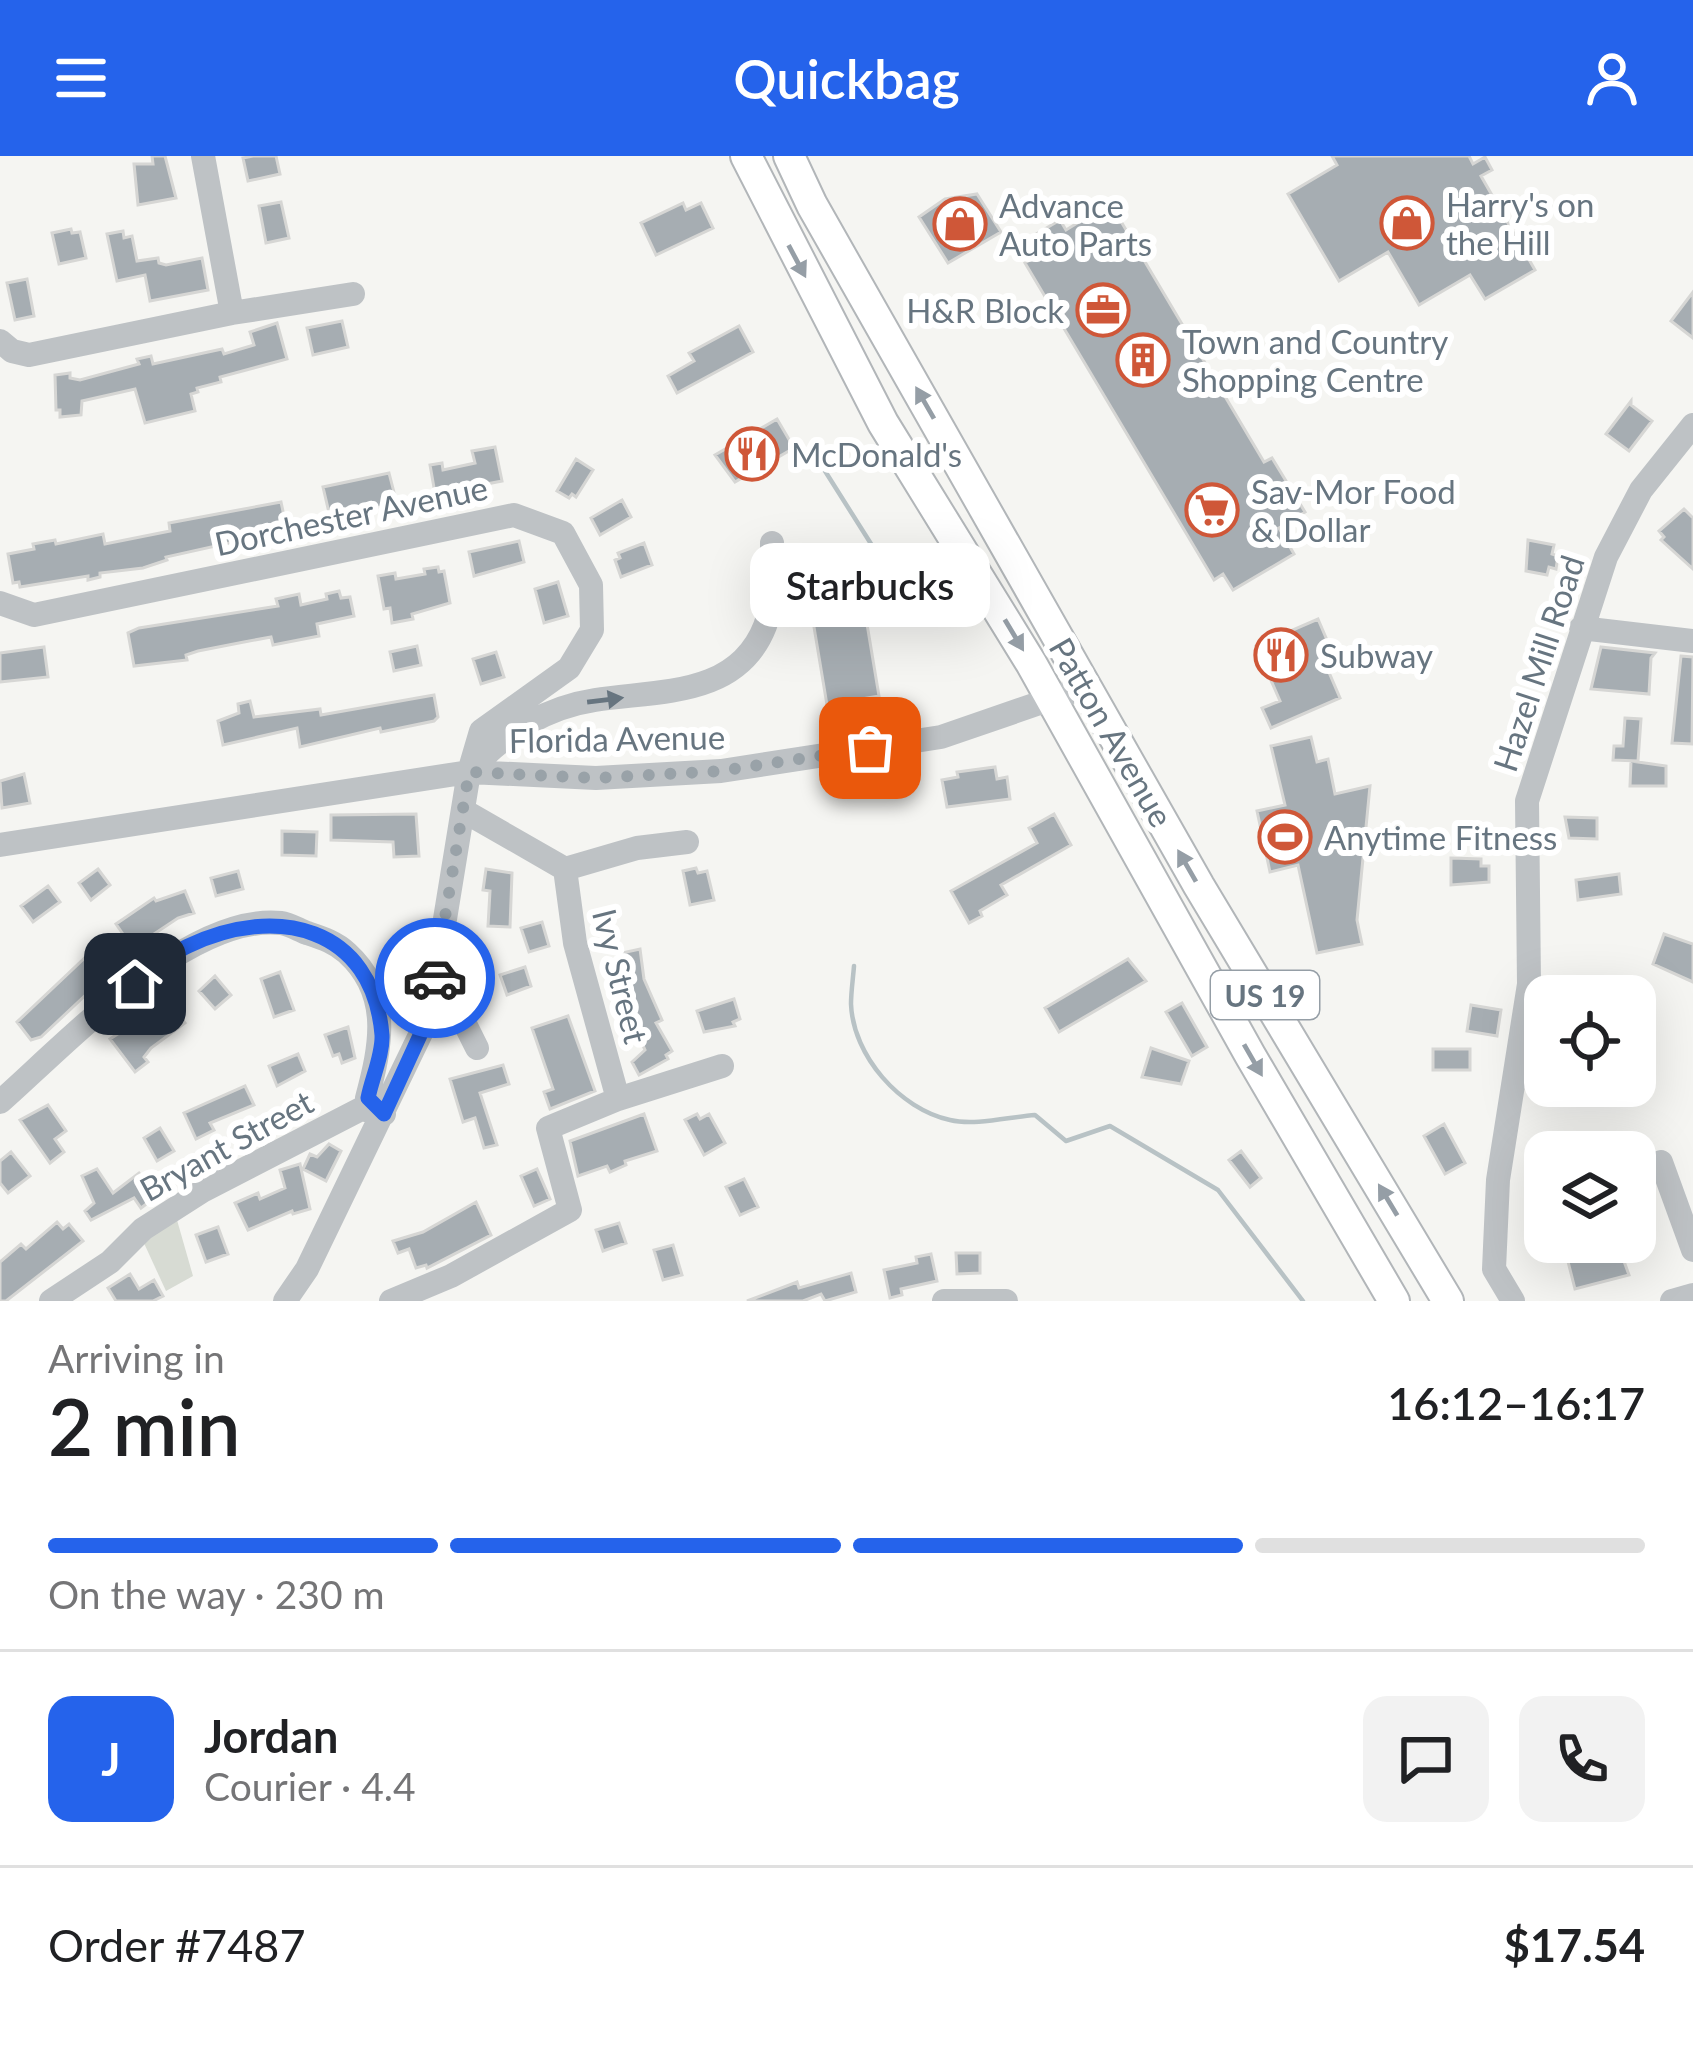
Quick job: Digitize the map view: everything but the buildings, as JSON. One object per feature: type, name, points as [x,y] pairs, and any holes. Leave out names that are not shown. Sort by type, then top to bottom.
[{"type":"main road","name":"Patton Avenue","points":[[746,156],[883,424],[1019,644],[1386,1292]]},
{"type":"main road","name":"Patton Avenue","points":[[789,156],[812,205],[1198,886],[1448,1301]]},
{"type":"street","points":[[203,156],[232,313]]},
{"type":"street","points":[[0,341],[11,351],[29,356],[232,313],[352,294]]},
{"type":"street","name":"Hazel Mill Road","points":[[1513,1301],[1495,1269],[1498,1180],[1529,984],[1527,801],[1606,557],[1641,490],[1693,425]]},
{"type":"street","name":"Dorchester Avenue","points":[[0,603],[34,615],[514,515],[563,533],[591,586],[592,630],[568,668],[481,731],[469,772],[422,1031],[308,1269],[285,1301]]},
{"type":"street","points":[[469,772],[498,739],[545,716],[593,700],[688,689],[720,678],[747,655],[764,628],[772,592],[772,543]]},
{"type":"street","points":[[1582,628],[1693,641]]},
{"type":"street","name":"Florida Avenue","points":[[0,845],[469,772],[596,778],[721,771],[940,737],[1086,687]]},
{"type":"street","points":[[464,812],[565,868],[637,848],[687,842]]},
{"type":"street","name":"Ivy Street","points":[[565,868],[575,943],[618,1099]]},
{"type":"street","points":[[0,1102],[135,984],[186,947],[235,929],[281,923],[337,944],[359,964],[374,993],[382,1040],[368,1098],[384,1114]]},
{"type":"street","points":[[437,968],[477,1048]]},
{"type":"street","points":[[391,1301],[451,1276],[570,1210],[548,1128],[618,1099],[722,1066]]},
{"type":"street","name":"Bryant Street","points":[[51,1301],[110,1262],[143,1229],[204,1190],[361,1109],[384,1114]]},
{"type":"street","points":[[1660,1162],[1693,1250]]},
{"type":"street","points":[[1672,1301],[1693,1295]]},
{"type":"street","points":[[944,1301],[1006,1300]]},
{"type":"shaded area","points":[[177,1220],[193,1276],[166,1291],[143,1241]]},
{"type":"waterway","points":[[825,471],[873,547]]},
{"type":"waterway","points":[[854,966],[851,1004],[860,1043],[882,1077],[914,1105],[960,1122],[1035,1115],[1066,1141],[1110,1126],[1218,1190],[1303,1301]]},
{"type":"way so far","points":[[435,978],[469,772],[596,778],[721,771],[870,748]]},
{"type":"place","name":"Harry's on the Hill","points":[[1407,223]]},
{"type":"place","name":"Advance Auto Parts","points":[[960,224]]},
{"type":"place","name":"H&R Block","points":[[1103,310]]},
{"type":"place","name":"Town and Country Shopping Centre","points":[[1143,360]]},
{"type":"place","name":"McDonald's","points":[[752,454]]},
{"type":"place","name":"Sav-Mor Food & Dollar","points":[[1212,510]]},
{"type":"place","name":"Subway","points":[[1281,655]]},
{"type":"place","name":"Starbucks","points":[[870,748]]},
{"type":"place","name":"Anytime Fitness","points":[[1285,837]]},
{"type":"route","points":[[135,984],[186,947],[235,929],[281,923],[337,944],[359,964],[374,993],[382,1040],[368,1098],[384,1114],[422,1031],[435,978]]}]
